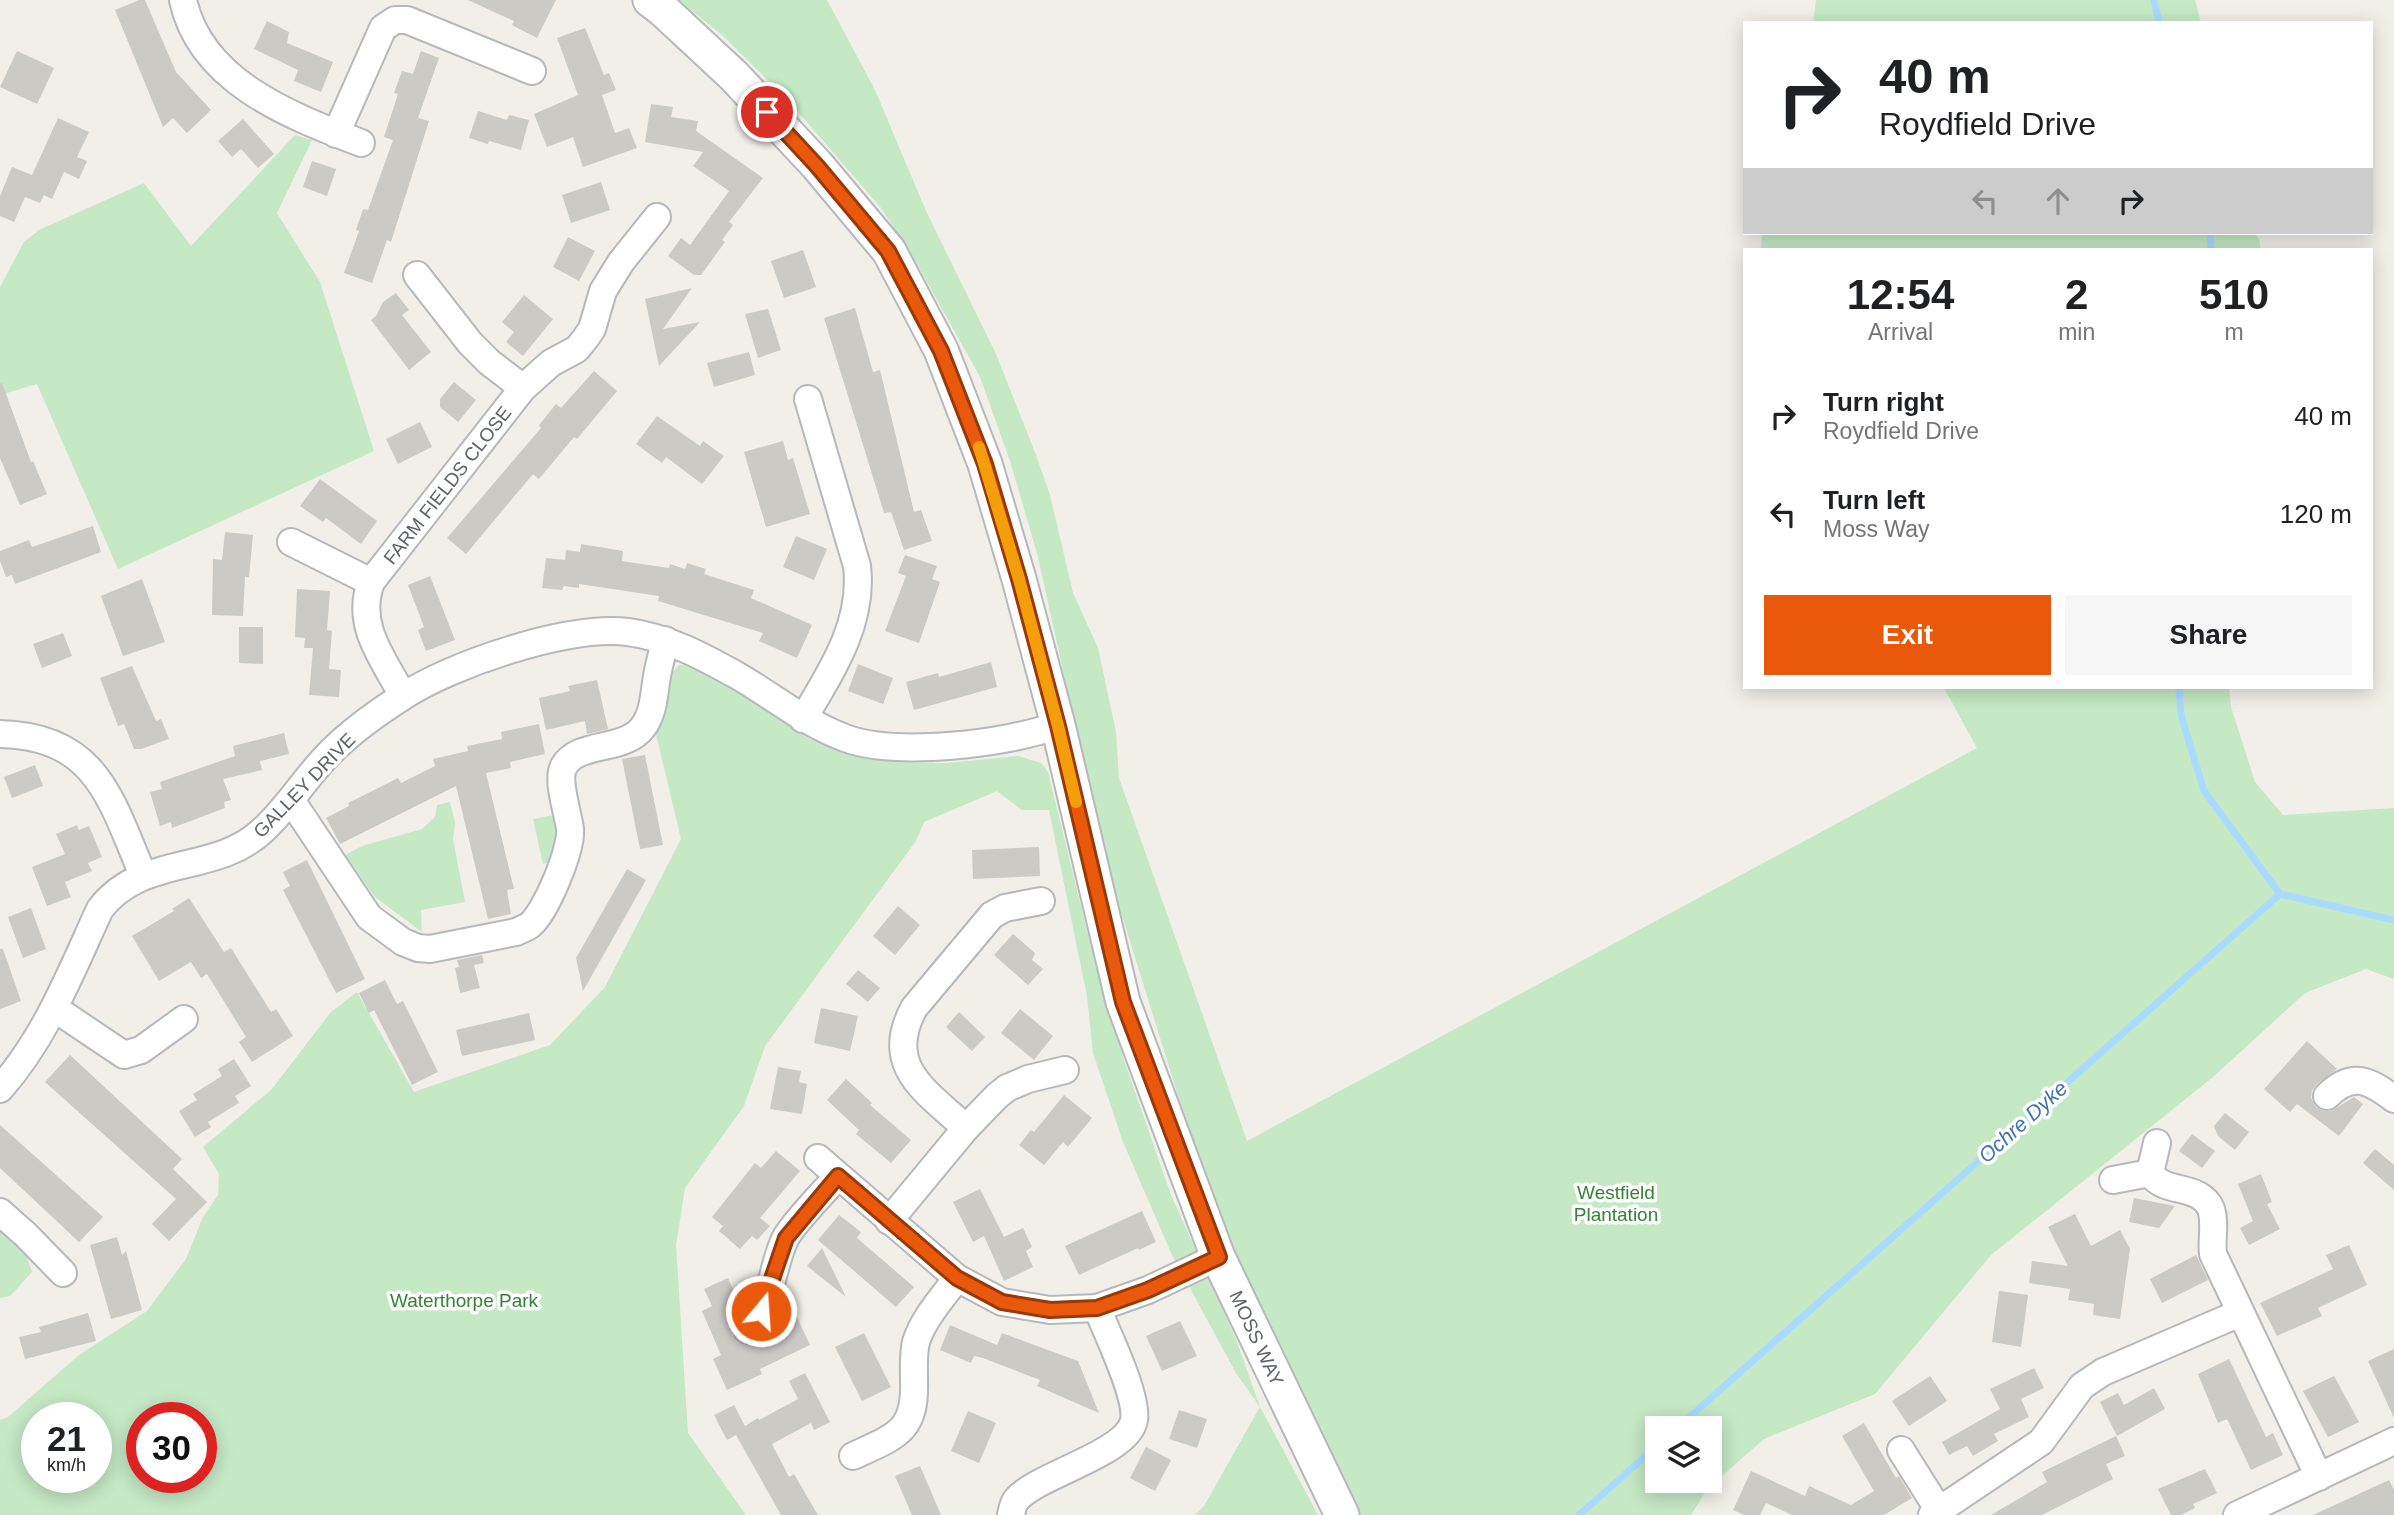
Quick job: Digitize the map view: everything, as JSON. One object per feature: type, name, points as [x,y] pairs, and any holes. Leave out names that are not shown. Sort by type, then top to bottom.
[{"type":"street","points":[[183,0],[195,32],[209,53],[250,91],[336,134],[361,143]]},
{"type":"street","name":"MOSS WAY","points":[[650,0],[734,76],[817,166],[888,251],[941,351],[985,464],[1058,726],[1123,1002],[1219,1257],[1342,1515]]},
{"type":"street","points":[[336,134],[383,28],[395,20],[407,20],[532,71]]},
{"type":"street","name":"FARM FIELDS CLOSE","points":[[403,696],[370,634],[365,618],[364,599],[370,582],[523,388],[551,363],[577,349],[585,339],[592,329],[603,291],[621,262],[657,217]]},
{"type":"street","name":"FARM FIELDS CLOSE","points":[[417,275],[470,343],[489,362],[523,388]]},
{"type":"street","points":[[803,719],[833,668],[851,628],[858,605],[860,584],[808,399]]},
{"type":"street","name":"FARM FIELDS CLOSE","points":[[291,542],[370,582]]},
{"type":"street","name":"GALLEY DRIVE","points":[[0,1089],[21,1065],[43,1031],[100,909],[121,889],[143,875],[220,856],[244,846],[262,831],[337,746],[403,696],[471,664],[510,650],[589,631],[628,632],[666,640],[738,676],[803,719],[848,739],[892,748],[948,746],[1058,726]]},
{"type":"street","points":[[290,800],[369,917],[403,942],[418,948],[430,948],[516,932],[528,927],[541,909],[564,863],[570,843],[561,777],[564,765],[576,754],[629,739],[643,727],[653,707],[666,640]]},
{"type":"street","points":[[0,734],[42,740],[66,750],[89,767],[103,783],[143,875]]},
{"type":"street","points":[[966,1128],[915,1080],[908,1070],[903,1055],[906,1023],[914,1008],[992,915],[1005,908],[1041,901]]},
{"type":"street","points":[[54,1008],[124,1055],[141,1050],[184,1019]]},
{"type":"street","points":[[889,1220],[966,1128],[1007,1088],[1028,1079],[1065,1070]]},
{"type":"street","points":[[2327,1096],[2347,1081],[2359,1079],[2379,1087],[2394,1099]]},
{"type":"street","points":[[2157,1143],[2150,1173],[2155,1180],[2164,1185],[2194,1192],[2210,1207],[2213,1216],[2213,1254],[2319,1477]]},
{"type":"street","points":[[818,1158],[957,1278],[1002,1302],[1050,1310],[1097,1308],[1148,1290],[1219,1257]]},
{"type":"street","points":[[2113,1180],[2150,1173]]},
{"type":"street","points":[[747,1330],[755,1323],[761,1311],[786,1238],[838,1176]]},
{"type":"street","points":[[0,1212],[63,1273]]},
{"type":"street","points":[[853,1456],[892,1438],[906,1425],[914,1410],[916,1342],[923,1327],[957,1278]]},
{"type":"street","points":[[1011,1515],[1014,1501],[1030,1489],[1091,1457],[1120,1440],[1131,1430],[1135,1418],[1129,1391],[1097,1308]]},
{"type":"street","points":[[1900,1450],[1935,1512],[2041,1442],[2082,1387],[2103,1372],[2241,1313]]},
{"type":"street","points":[[2237,1515],[2394,1440]]},
{"type":"green space","name":"Westfield Plantation","points":[[678,0],[827,0],[875,90],[926,211],[996,354],[1036,455],[1050,495],[1073,593],[1098,648],[1116,732],[1119,778],[1247,1141],[1977,748],[1945,689],[2229,689],[2231,707],[2255,782],[2283,815],[2394,808],[2394,979],[2366,969],[2305,993],[2213,1077],[1991,1255],[1875,1394],[1764,1439],[1722,1476],[1722,1416],[1645,1416],[1645,1493],[1705,1493],[1691,1515],[1359,1515],[1243,1275],[1220,1223],[1197,1157],[1106,864],[1037,553],[1010,461],[980,377],[917,264],[881,208],[787,99],[722,35]]},
{"type":"green space","points":[[1816,0],[2195,0],[2200,21],[1813,21]]},
{"type":"green space","points":[[295,135],[312,140],[277,213],[320,282],[374,451],[118,569],[37,384],[0,395],[0,287],[24,242],[39,230],[144,183],[191,246]]},
{"type":"green space","points":[[1762,235],[2256,235],[2261,248],[1761,248]]},
{"type":"green space","name":"Waterthorpe Park","points":[[679,665],[698,666],[810,739],[848,753],[893,762],[947,763],[1018,756],[1041,763],[1048,772],[1090,943],[1125,1063],[1171,1195],[1236,1339],[1260,1407],[1236,1373],[1172,1255],[1123,1142],[1093,1053],[1087,996],[1049,810],[1022,810],[997,791],[924,822],[916,841],[765,1046],[744,1106],[685,1188],[676,1245],[688,1433],[746,1515],[0,1515],[0,1420],[21,1406],[21,1493],[112,1493],[112,1402],[25,1402],[79,1355],[147,1311],[186,1259],[203,1217],[218,1195],[219,1174],[203,1147],[272,1089],[330,1013],[357,992],[414,1092],[550,1045],[605,987],[681,839],[655,730],[665,681]]},
{"type":"green space","points":[[450,802],[455,823],[453,839],[465,902],[421,910],[422,932],[375,897],[345,855],[362,846],[422,829],[435,817],[437,805]]},
{"type":"green space","points":[[559,814],[557,859],[543,864],[533,819]]},
{"type":"green space","points":[[0,1230],[23,1247],[32,1272],[10,1296],[0,1298]]},
{"type":"green space","points":[[1260,1407],[1318,1515],[1195,1515],[1204,1506]]},
{"type":"building","points":[[145,0],[176,72],[211,110],[187,133],[173,118],[163,127],[115,10]]},
{"type":"building","points":[[468,0],[556,0],[537,38],[512,25],[514,21]]},
{"type":"building","points":[[267,21],[289,32],[287,43],[333,62],[321,92],[294,81],[298,70],[254,49]]},
{"type":"building","points":[[585,28],[604,75],[609,73],[616,90],[602,95],[615,133],[629,128],[637,148],[583,167],[573,137],[547,147],[534,114],[578,95],[557,38]]},
{"type":"building","points":[[17,51],[54,68],[37,104],[0,87]]},
{"type":"building","points":[[421,51],[439,58],[418,118],[429,121],[391,242],[387,240],[372,283],[344,273],[359,231],[356,230],[363,209],[368,210],[393,140],[384,137],[398,94],[394,93],[402,71],[413,74]]},
{"type":"building","points":[[651,104],[673,107],[671,117],[698,121],[696,131],[763,178],[729,222],[733,225],[722,240],[725,242],[701,275],[694,275],[668,256],[681,238],[690,245],[729,191],[693,166],[703,152],[645,142]]},
{"type":"building","points":[[478,111],[507,120],[509,115],[529,120],[521,150],[469,138]]},
{"type":"building","points":[[58,118],[89,132],[77,157],[87,161],[79,179],[64,172],[52,199],[44,195],[40,203],[25,197],[14,222],[0,216],[0,196],[12,167],[32,175]]},
{"type":"building","points":[[243,119],[274,154],[258,168],[241,149],[232,157],[218,141]]},
{"type":"building","points":[[312,161],[336,169],[327,196],[303,187]]},
{"type":"building","points":[[601,182],[610,210],[571,223],[562,195]]},
{"type":"building","points":[[568,237],[595,251],[579,281],[553,267]]},
{"type":"building","points":[[803,250],[816,287],[784,298],[771,261]]},
{"type":"building","points":[[692,288],[663,329],[700,322],[659,366],[645,299]]},
{"type":"building","points":[[396,293],[409,310],[402,315],[431,352],[409,370],[371,320],[383,302]]},
{"type":"building","points":[[524,295],[553,319],[523,356],[506,342],[514,332],[502,322]]},
{"type":"building","points":[[855,308],[873,372],[880,370],[914,512],[921,510],[932,541],[904,550],[891,512],[884,513],[824,318]]},
{"type":"building","points":[[768,309],[781,350],[758,358],[745,314]]},
{"type":"building","points":[[749,352],[755,375],[714,387],[707,363]]},
{"type":"building","points":[[594,371],[617,391],[539,479],[533,474],[466,554],[447,538],[541,428],[539,425],[556,404],[561,408]]},
{"type":"building","points":[[454,382],[476,400],[458,422],[440,407],[440,399]]},
{"type":"building","points":[[2,383],[31,462],[33,461],[47,494],[20,505],[0,458]]},
{"type":"building","points":[[657,416],[700,446],[703,441],[724,456],[702,484],[666,457],[662,463],[636,444]]},
{"type":"building","points":[[420,422],[432,447],[398,464],[386,439]]},
{"type":"building","points":[[783,441],[788,460],[793,458],[810,514],[766,527],[744,452]]},
{"type":"building","points":[[320,479],[377,521],[361,544],[326,518],[323,522],[300,506]]},
{"type":"building","points":[[93,526],[101,552],[15,584],[12,575],[6,577],[0,561],[0,551],[29,540],[32,547]]},
{"type":"building","points":[[225,532],[253,535],[249,577],[245,577],[243,616],[212,615],[213,559],[222,560]]},
{"type":"building","points":[[796,536],[827,549],[814,580],[783,567]]},
{"type":"building","points":[[581,544],[623,551],[622,561],[669,568],[670,564],[685,569],[687,563],[706,569],[704,574],[754,590],[751,598],[812,625],[797,658],[759,641],[763,633],[658,601],[659,596],[579,584],[579,588],[564,586],[562,590],[542,588],[546,558],[565,560],[566,550],[580,552]]},
{"type":"building","points":[[905,555],[937,566],[932,579],[940,582],[919,643],[885,631],[906,576],[898,573]]},
{"type":"building","points":[[430,576],[455,640],[426,651],[418,630],[424,627],[408,585]]},
{"type":"building","points":[[142,579],[165,642],[123,656],[101,596]]},
{"type":"building","points":[[297,589],[330,591],[327,630],[332,631],[329,669],[341,670],[339,697],[309,695],[313,648],[304,648],[305,638],[295,637]]},
{"type":"building","points":[[239,627],[263,627],[263,664],[239,663]]},
{"type":"building","points":[[63,633],[72,656],[42,668],[33,644]]},
{"type":"building","points":[[991,662],[997,687],[914,710],[906,682],[938,673],[939,677]]},
{"type":"building","points":[[858,664],[893,678],[883,704],[848,691]]},
{"type":"building","points":[[132,666],[156,721],[161,719],[169,739],[141,749],[134,749],[124,724],[118,726],[100,678]]},
{"type":"building","points":[[597,680],[608,729],[587,734],[585,721],[546,730],[539,698],[570,691],[568,686]]},
{"type":"building","points":[[539,724],[545,754],[510,762],[511,768],[486,773],[514,889],[507,890],[511,914],[488,919],[456,786],[340,844],[326,818],[349,806],[348,803],[398,778],[401,783],[435,766],[433,759],[468,751],[467,746],[502,739],[501,732]]},
{"type":"building","points":[[284,733],[289,754],[260,761],[262,770],[223,779],[231,800],[224,802],[225,808],[172,828],[171,822],[160,826],[150,792],[162,789],[160,782],[235,756],[233,746]]},
{"type":"building","points":[[645,755],[663,845],[640,849],[622,759]]},
{"type":"building","points":[[35,765],[43,786],[12,798],[4,777]]},
{"type":"building","points":[[77,825],[79,830],[89,826],[102,857],[88,863],[92,871],[65,882],[71,897],[47,906],[32,867],[65,854],[56,834]]},
{"type":"building","points":[[1039,847],[1040,876],[973,879],[972,850]]},
{"type":"building","points":[[307,860],[365,979],[336,993],[283,890],[290,886],[283,872]]},
{"type":"building","points":[[627,869],[646,880],[583,991],[576,958]]},
{"type":"building","points":[[189,898],[224,952],[231,948],[271,1012],[276,1009],[293,1036],[252,1062],[239,1042],[246,1037],[207,974],[201,978],[191,962],[159,981],[132,936],[174,911],[172,909]]},
{"type":"building","points":[[898,906],[920,925],[895,955],[873,936]]},
{"type":"building","points":[[31,908],[46,949],[23,958],[8,917]]},
{"type":"building","points":[[1013,934],[1035,953],[1032,960],[1043,969],[1028,985],[994,955]]},
{"type":"building","points":[[0,949],[3,949],[21,1001],[0,1009]]},
{"type":"building","points":[[482,955],[484,963],[474,965],[480,988],[460,993],[455,968],[459,967],[457,960]]},
{"type":"building","points":[[858,970],[880,988],[868,1002],[846,984]]},
{"type":"building","points":[[385,980],[397,1004],[403,1001],[438,1072],[412,1085],[374,1010],[369,1013],[359,993]]},
{"type":"building","points":[[821,1008],[858,1016],[850,1051],[814,1043]]},
{"type":"building","points":[[1020,1009],[1053,1036],[1034,1060],[1001,1033]]},
{"type":"building","points":[[959,1012],[985,1037],[972,1051],[946,1027]]},
{"type":"building","points":[[529,1013],[535,1040],[462,1056],[456,1030]]},
{"type":"building","points":[[2307,1041],[2337,1069],[2312,1090],[2311,1098],[2316,1107],[2331,1111],[2354,1097],[2363,1104],[2339,1136],[2297,1104],[2290,1112],[2264,1089]]},
{"type":"building","points":[[70,1055],[182,1159],[173,1169],[207,1202],[169,1241],[152,1224],[176,1199],[45,1082]]},
{"type":"building","points":[[234,1059],[251,1086],[235,1096],[239,1103],[208,1122],[211,1127],[195,1137],[179,1111],[197,1100],[193,1094],[222,1076],[218,1069]]},
{"type":"building","points":[[778,1067],[801,1071],[799,1082],[807,1084],[802,1114],[770,1109]]},
{"type":"building","points":[[846,1079],[872,1103],[870,1105],[911,1140],[891,1163],[856,1134],[859,1130],[827,1100]]},
{"type":"building","points":[[1064,1095],[1092,1118],[1068,1147],[1063,1142],[1044,1165],[1019,1145],[1031,1130],[1034,1132]]},
{"type":"building","points":[[2225,1113],[2249,1132],[2235,1150],[2218,1136],[2214,1126]]},
{"type":"building","points":[[0,1125],[103,1217],[79,1242],[0,1168]]},
{"type":"building","points":[[2192,1134],[2215,1151],[2202,1168],[2179,1151]]},
{"type":"building","points":[[2375,1149],[2394,1165],[2394,1190],[2363,1163]]},
{"type":"building","points":[[776,1151],[800,1171],[760,1218],[770,1226],[757,1240],[752,1236],[740,1249],[719,1231],[723,1226],[712,1217],[755,1163],[761,1168]]},
{"type":"building","points":[[2261,1174],[2272,1202],[2267,1204],[2280,1229],[2249,1245],[2240,1228],[2253,1221],[2238,1184]]},
{"type":"building","points":[[980,1189],[1004,1237],[1023,1228],[1032,1247],[1026,1251],[1033,1267],[1004,1281],[984,1236],[973,1242],[953,1202]]},
{"type":"building","points":[[2134,1198],[2175,1206],[2159,1228],[2129,1222]]},
{"type":"building","points":[[1142,1211],[1156,1242],[1079,1275],[1065,1246]]},
{"type":"building","points":[[2075,1214],[2091,1246],[2120,1230],[2130,1249],[2120,1319],[2093,1315],[2094,1304],[2068,1300],[2070,1289],[2029,1283],[2032,1261],[2068,1266],[2048,1227]]},
{"type":"building","points":[[839,1215],[861,1232],[857,1238],[914,1287],[896,1307],[818,1240]]},
{"type":"building","points":[[117,1237],[122,1255],[126,1251],[142,1310],[111,1319],[90,1245]]},
{"type":"building","points":[[2349,1245],[2367,1285],[2318,1308],[2322,1316],[2277,1336],[2260,1303],[2333,1269],[2326,1255]]},
{"type":"building","points":[[822,1248],[846,1297],[807,1266]]},
{"type":"building","points":[[2196,1255],[2208,1280],[2162,1303],[2150,1279]]},
{"type":"building","points":[[728,1278],[743,1311],[732,1327],[732,1335],[737,1342],[752,1345],[767,1332],[773,1321],[794,1311],[810,1345],[760,1369],[762,1374],[727,1390],[713,1359],[721,1355],[702,1311],[712,1306],[704,1289]]},
{"type":"building","points":[[1999,1291],[2028,1295],[2021,1347],[1992,1342]]},
{"type":"building","points":[[88,1313],[96,1341],[25,1359],[19,1337],[41,1332],[39,1327]]},
{"type":"building","points":[[1180,1321],[1197,1356],[1162,1371],[1146,1336]]},
{"type":"building","points":[[950,1325],[997,1345],[1002,1333],[1078,1361],[1099,1413],[1037,1386],[1040,1380],[983,1358],[974,1356],[971,1363],[940,1350]]},
{"type":"building","points":[[864,1333],[891,1387],[862,1401],[835,1347]]},
{"type":"building","points":[[2394,1349],[2394,1418],[2368,1361]]},
{"type":"building","points":[[2229,1359],[2266,1437],[2273,1433],[2283,1455],[2251,1470],[2227,1419],[2218,1423],[2198,1374]]},
{"type":"building","points":[[2034,1368],[2044,1388],[2021,1399],[2029,1417],[1994,1434],[1998,1441],[1973,1456],[1967,1446],[1949,1455],[1942,1442],[2000,1409],[1990,1389]]},
{"type":"building","points":[[805,1373],[830,1422],[814,1430],[811,1423],[772,1444],[789,1477],[794,1474],[818,1515],[781,1515],[736,1435],[727,1440],[714,1415],[734,1405],[745,1426],[758,1418],[759,1420],[798,1399],[789,1381]]},
{"type":"building","points":[[1930,1376],[1947,1401],[1909,1426],[1892,1401]]},
{"type":"building","points":[[2334,1376],[2359,1422],[2328,1437],[2303,1391]]},
{"type":"building","points":[[2154,1388],[2165,1409],[2117,1436],[2100,1402],[2118,1393],[2124,1405]]},
{"type":"building","points":[[1179,1410],[1207,1419],[1197,1448],[1169,1439]]},
{"type":"building","points":[[968,1411],[996,1423],[979,1463],[951,1451]]},
{"type":"building","points":[[1864,1423],[1896,1478],[1899,1476],[1912,1498],[1884,1515],[1792,1515],[1766,1503],[1760,1515],[1744,1515],[1733,1510],[1751,1471],[1805,1496],[1809,1486],[1851,1505],[1874,1491],[1842,1436]]},
{"type":"building","points":[[2116,1436],[2125,1456],[2106,1464],[2113,1479],[2042,1515],[1991,1515],[2047,1482],[2042,1472]]},
{"type":"building","points":[[1146,1447],[1171,1460],[1155,1491],[1130,1478]]},
{"type":"building","points":[[920,1466],[941,1515],[912,1515],[895,1476]]},
{"type":"building","points":[[2205,1469],[2217,1493],[2193,1504],[2195,1508],[2181,1515],[2171,1515],[2158,1489]]},
{"type":"building","points":[[2389,1480],[2394,1490],[2394,1515],[2313,1515]]},
{"type":"waterway","points":[[2154,0],[2159,21]]},
{"type":"waterway","points":[[2210,235],[2211,248]]},
{"type":"waterway","points":[[2179,689],[2181,715],[2204,791],[2280,894]]},
{"type":"waterway","name":"Ochre Dyke","points":[[1691,1416],[2280,894],[2394,920]]},
{"type":"waterway","name":"Ochre Dyke","points":[[1579,1515],[1645,1457]]},
{"type":"slow traffic","points":[[979,447],[1019,579],[1076,802]]},
{"type":"route","points":[[761,1311],[786,1238],[838,1176],[957,1278],[1002,1302],[1050,1310],[1097,1308],[1148,1290],[1219,1257],[1123,1002],[1058,726],[1019,579],[985,464],[941,351],[888,251],[817,166],[767,112]]}]
